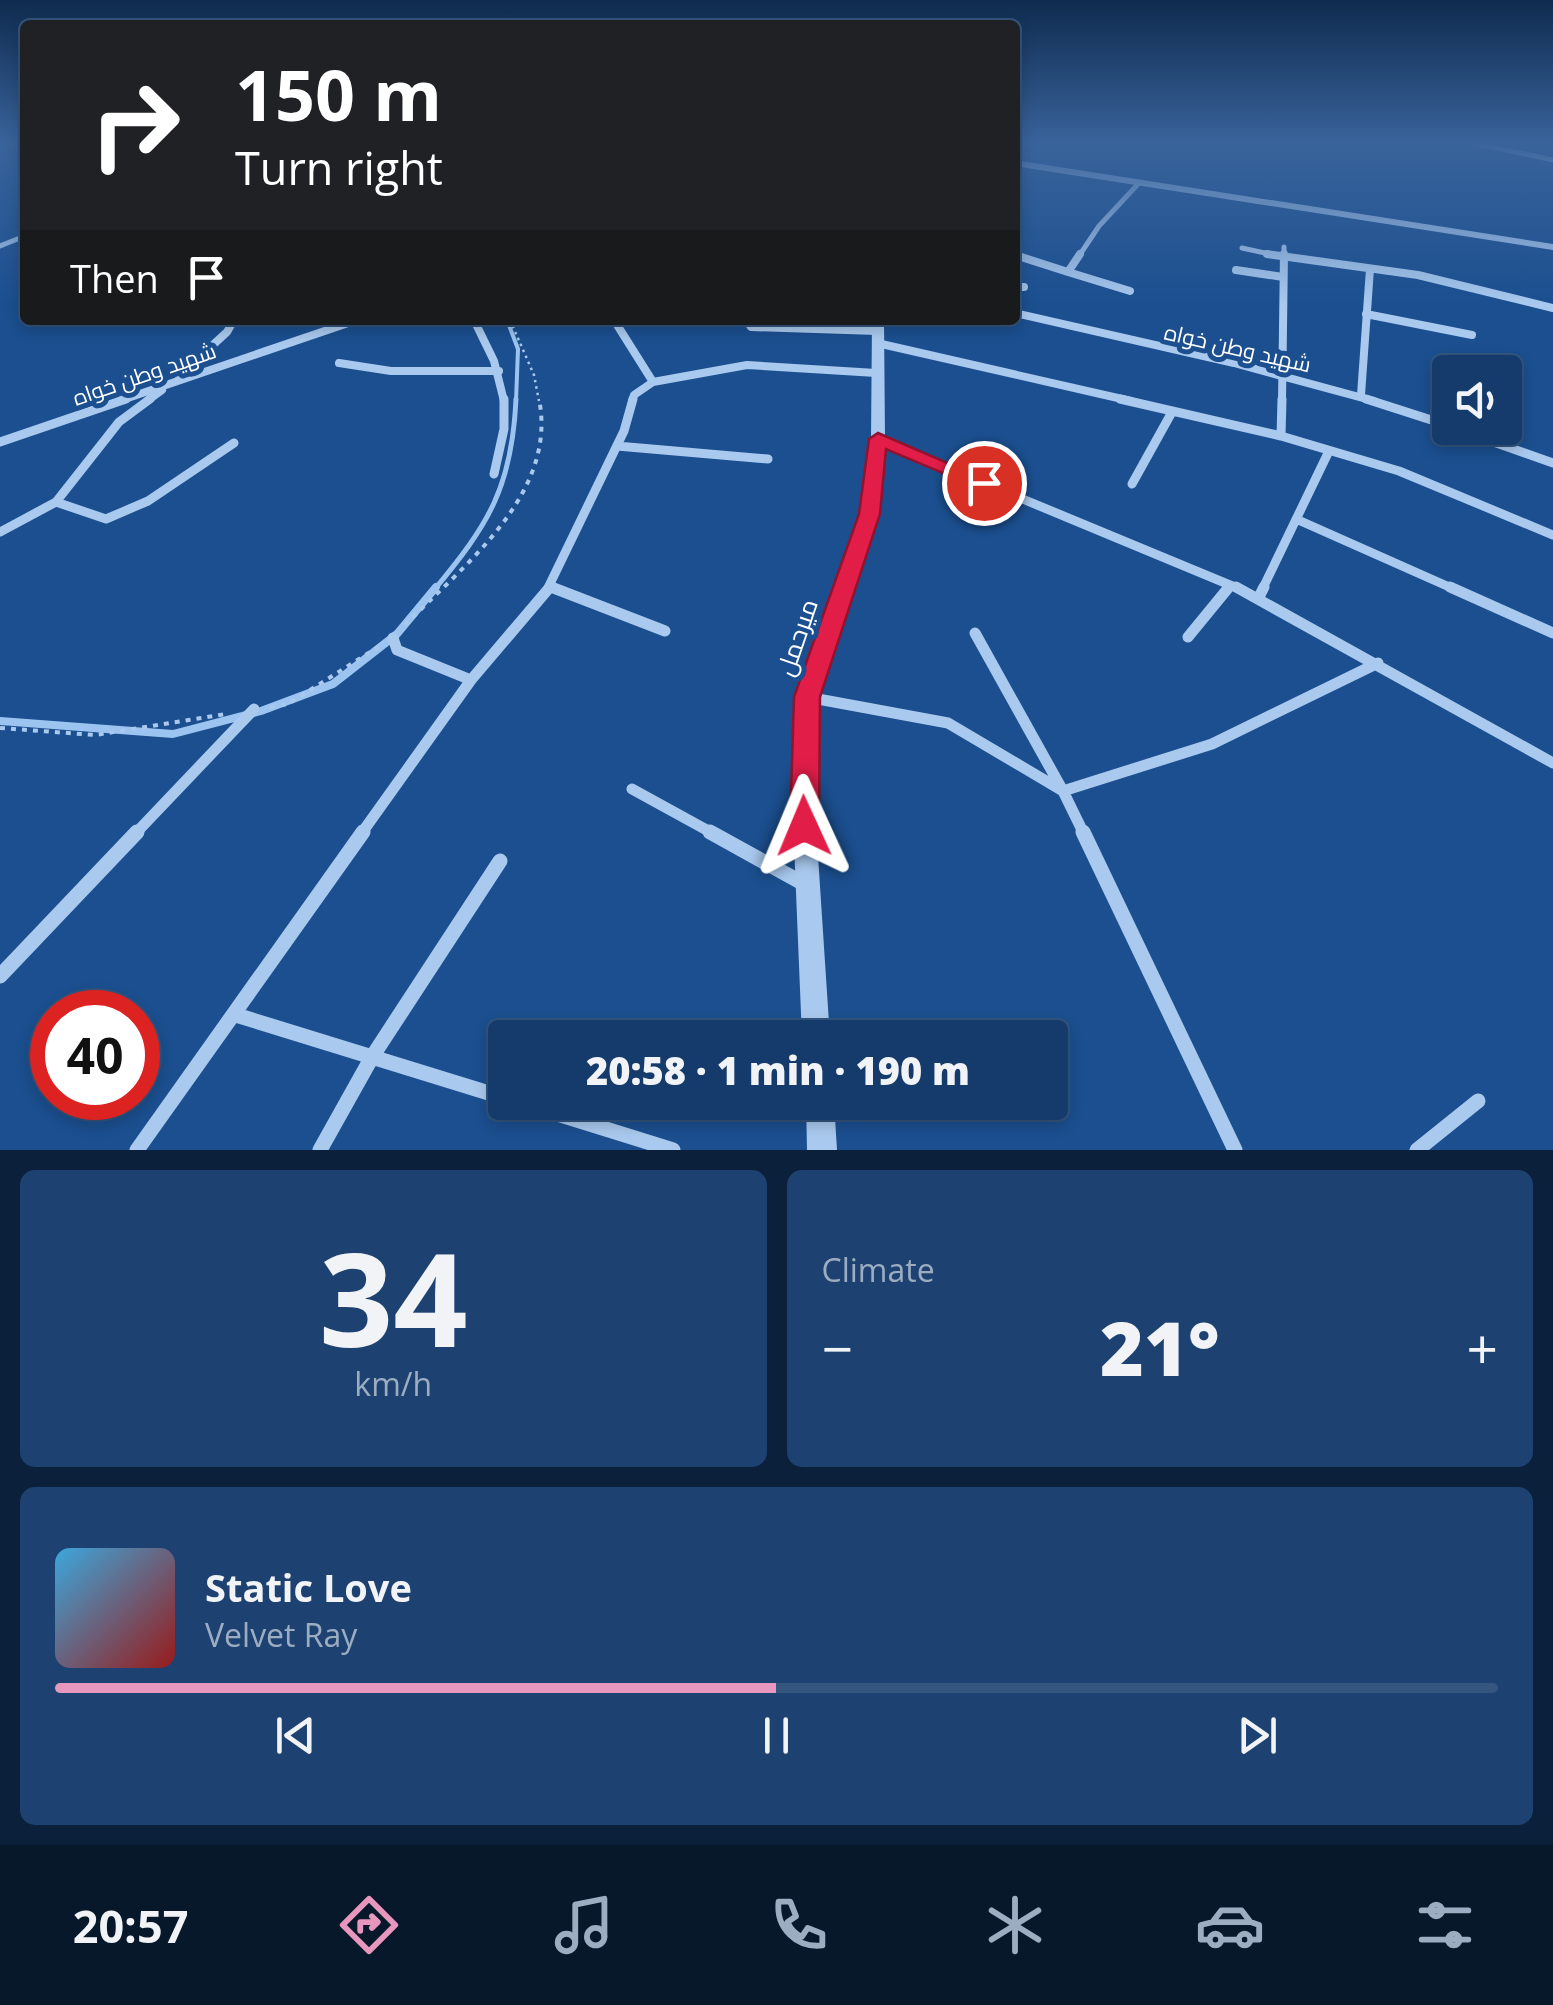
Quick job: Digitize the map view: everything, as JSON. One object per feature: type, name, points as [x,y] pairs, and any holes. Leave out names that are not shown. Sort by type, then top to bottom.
[{"type":"street","points":[[1068,272],[1099,226],[1127,197]]},
{"type":"street","points":[[1222,197],[1553,247]]},
{"type":"street","points":[[1281,436],[1284,247]]},
{"type":"street","points":[[1242,248],[1284,258],[1418,276],[1553,308]]},
{"type":"street","points":[[1020,257],[1130,290]]},
{"type":"street","points":[[1360,395],[1370,269]]},
{"type":"street","points":[[1236,270],[1283,277]]},
{"type":"street","name":"شهید وطن خواه","points":[[1020,313],[1282,374],[1432,420]]},
{"type":"street","points":[[1366,314],[1472,334]]},
{"type":"street","points":[[0,532],[56,502],[119,422],[173,382],[231,325]]},
{"type":"street","name":"شهید وطن خواه","points":[[0,442],[342,325]]},
{"type":"street","points":[[477,325],[488,341],[505,386],[507,426],[494,474]]},
{"type":"street","points":[[617,325],[653,382]]},
{"type":"street","points":[[750,325],[877,331],[1172,412],[1281,436],[1399,471],[1553,535]]},
{"type":"street","name":"میرحمل","points":[[815,1020],[803,795],[807,697],[870,514],[878,439],[877,331]]},
{"type":"street","points":[[338,363],[391,371],[499,371]]},
{"type":"street","points":[[137,1150],[471,680],[550,587],[617,446],[634,395],[653,382],[747,365],[876,373]]},
{"type":"street","points":[[1132,484],[1172,412]]},
{"type":"street","points":[[878,439],[1258,598],[1553,763]]},
{"type":"street","points":[[56,502],[106,519],[148,500],[234,443]]},
{"type":"street","name":"شهید وطن خواه","points":[[1502,445],[1553,463]]},
{"type":"street","points":[[617,446],[768,459]]},
{"type":"street","points":[[1258,598],[1330,450]]},
{"type":"street","points":[[1296,519],[1553,633]]},
{"type":"street","points":[[1188,637],[1230,586]]},
{"type":"street","points":[[550,587],[665,631]]},
{"type":"street","points":[[975,633],[1063,792],[1235,1150]]},
{"type":"street","points":[[392,638],[397,650],[471,680]]},
{"type":"street","points":[[807,697],[948,723],[1063,792],[1212,744],[1378,663]]},
{"type":"street","points":[[0,976],[254,709]]},
{"type":"street","points":[[632,789],[808,886]]},
{"type":"street","points":[[320,1150],[372,1057],[500,861]]},
{"type":"street","points":[[236,1015],[488,1093]]},
{"type":"street","points":[[1417,1150],[1478,1101]]},
{"type":"street","points":[[577,1120],[673,1150]]},
{"type":"street","points":[[821,1120],[822,1150]]},
{"type":"path","points":[[0,728],[96,735],[288,704],[392,638],[509,519],[533,468],[543,419],[534,375],[512,325]]},
{"type":"waterway","points":[[509,325],[518,349],[516,401]]},
{"type":"waterway","points":[[434,590],[469,545],[494,503],[509,457],[516,399]]},
{"type":"waterway","points":[[0,721],[173,734],[261,711],[333,684],[397,634],[436,587]]},
{"type":"route","points":[[804,826],[807,697],[870,514],[878,439],[984,483]]}]
